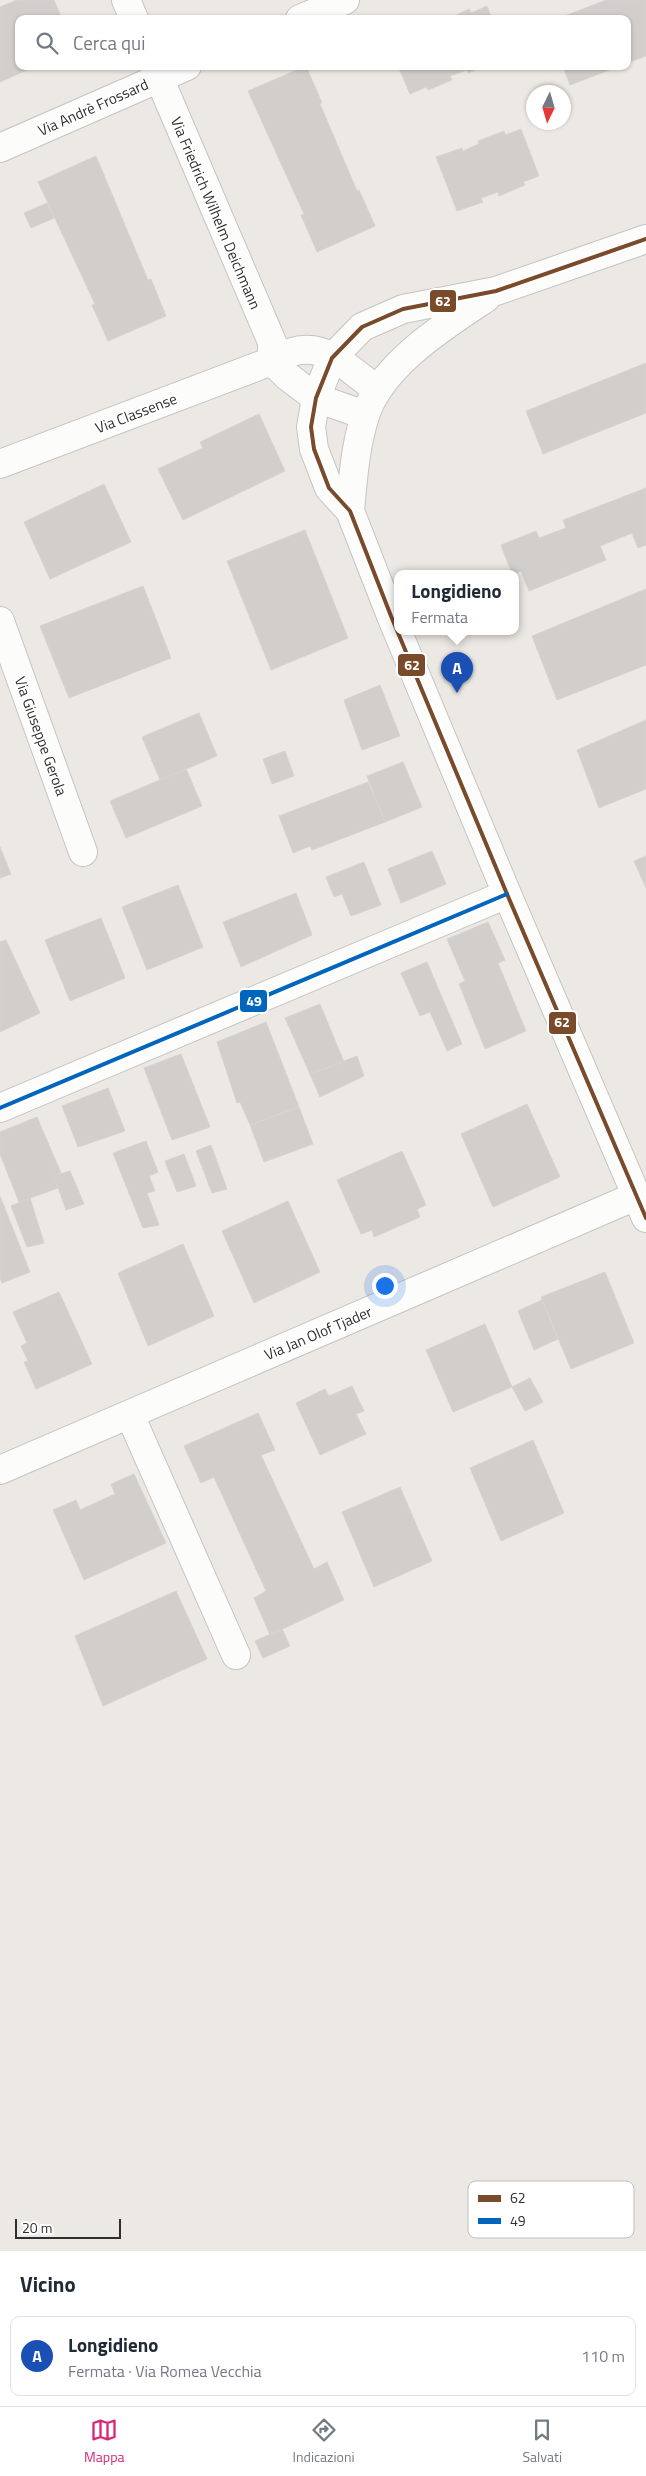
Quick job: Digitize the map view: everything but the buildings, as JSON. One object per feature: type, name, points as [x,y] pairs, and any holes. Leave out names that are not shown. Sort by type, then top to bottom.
[{"type":"street","points":[[126,0],[132,15]]},
{"type":"street","points":[[309,15],[345,0]]},
{"type":"street","name":"Via Andrè Frossard","points":[[0,148],[156,72]]},
{"type":"street","name":"Via Friedrich Wilhelm Deichmann","points":[[156,72],[272,342],[272,361]]},
{"type":"street","points":[[394,623],[350,511],[329,488],[314,449],[311,426],[316,398],[332,358],[362,327],[404,309],[496,291],[646,239]]},
{"type":"street","points":[[350,511],[356,455],[365,415],[378,389],[421,342],[496,291]]},
{"type":"street","name":"Via Classense","points":[[0,464],[272,361],[286,353],[310,348],[323,351],[378,389]]},
{"type":"street","points":[[272,361],[316,398],[365,415]]},
{"type":"street","name":"Via Giuseppe Gerola","points":[[0,621],[83,852]]},
{"type":"street","points":[[399,635],[641,1207]]},
{"type":"street","points":[[0,1108],[507,894]]},
{"type":"street","name":"Via Jan Olof Tjader","points":[[0,1470],[130,1415],[641,1207]]},
{"type":"street","points":[[130,1415],[236,1655]]},
{"type":"transit line","name":"62","points":[[394,623],[350,511],[329,488],[314,449],[311,427],[316,398],[332,358],[362,327],[403,309],[496,291],[646,239]]},
{"type":"transit line","name":"62","points":[[399,635],[507,894],[646,1218]]},
{"type":"transit line","name":"49","points":[[0,1108],[507,894]]},
{"type":"place","name":"Longidieno","points":[[457,693]]}]
